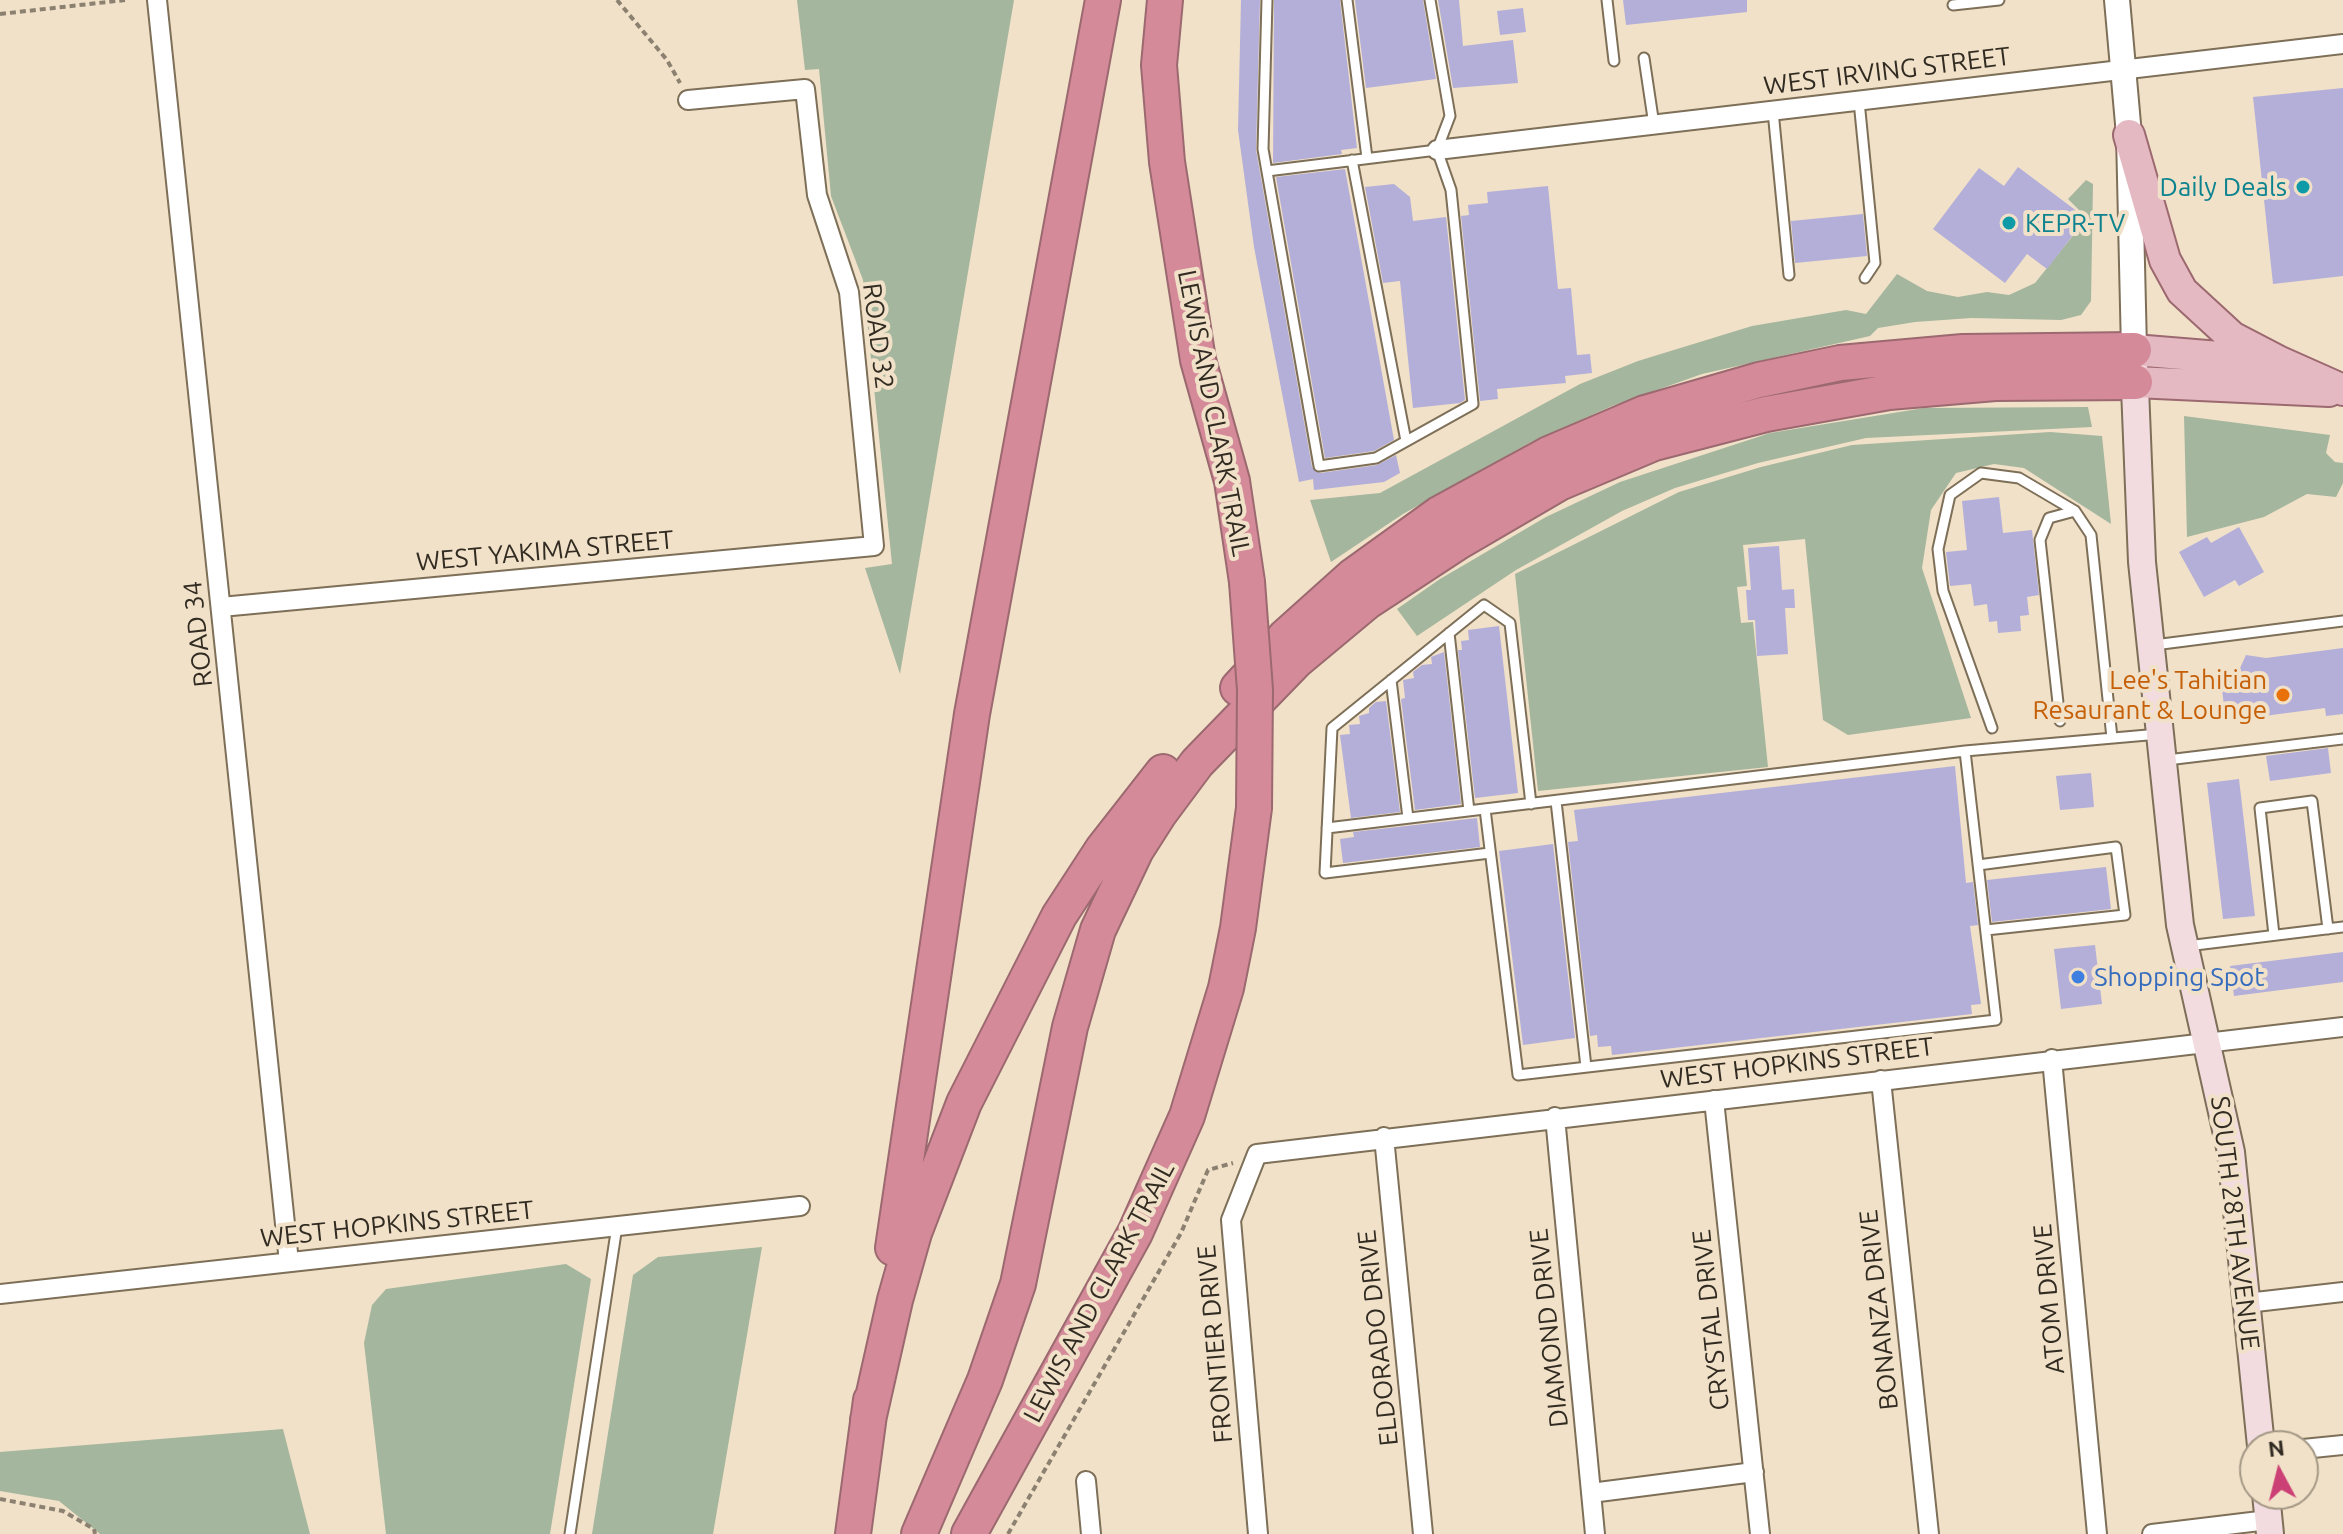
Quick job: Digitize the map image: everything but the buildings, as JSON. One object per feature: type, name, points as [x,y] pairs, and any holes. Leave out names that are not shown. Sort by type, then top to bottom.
[{"type":"highway","points":[[853,1534],[972,714],[1103,0]]},
{"type":"highway","name":"LEWIS AND CLARK TRAIL","points":[[969,1534],[1135,1233],[1187,1116],[1226,988],[1238,928],[1254,808],[1255,690],[1247,582],[1232,481],[1198,360],[1167,162],[1159,65],[1165,0]]},
{"type":"highway","points":[[1167,162],[1181,104],[1186,0]]},
{"type":"highway","points":[[868,1420],[895,1300],[938,1167],[964,1103],[1059,916],[1102,850],[1185,746],[1285,637],[1353,576],[1439,514],[1549,454],[1645,413],[1759,380],[1840,363],[1896,356],[2029,349],[2134,366]]},
{"type":"highway","points":[[919,1534],[985,1380],[1018,1284],[1070,1027],[1098,930],[1136,850],[1159,814],[1197,763],[1296,661],[1368,601],[1458,542],[1559,483],[1654,443],[1766,414],[1889,392],[2134,366]]},
{"type":"main road","points":[[2129,135],[2165,260],[2182,291],[2232,337],[2343,390]]},
{"type":"main road","points":[[2134,366],[2280,362]]},
{"type":"main road","points":[[2134,366],[2343,390]]},
{"type":"main road","name":"SOUTH 28TH AVENUE","points":[[2134,366],[2138,500],[2183,946],[2231,1152],[2259,1430]]},
{"type":"street","name":"ROAD 34","points":[[157,0],[289,1262]]},
{"type":"street","points":[[2117,0],[2129,135],[2134,366]]},
{"type":"street","name":"WEST IRVING STREET","points":[[1437,150],[2343,44]]},
{"type":"street","name":"ROAD 32","points":[[688,100],[805,89],[817,195],[849,292],[874,546]]},
{"type":"street","name":"WEST YAKIMA STREET","points":[[221,607],[874,546]]},
{"type":"street","name":"WEST HOPKINS STREET","points":[[1255,1158],[1384,1137],[2343,1027]]},
{"type":"street","name":"ATOM DRIVE","points":[[2052,1059],[2097,1534]]},
{"type":"street","name":"BONANZA DRIVE","points":[[1881,1080],[1929,1534]]},
{"type":"street","name":"CRYSTAL DRIVE","points":[[1714,1100],[1760,1534]]},
{"type":"street","name":"DIAMOND DRIVE","points":[[1555,1117],[1595,1534]]},
{"type":"street","name":"ELDORADO DRIVE","points":[[1384,1137],[1423,1534]]},
{"type":"street","name":"FRONTIER DRIVE","points":[[1255,1158],[1231,1220],[1258,1534]]},
{"type":"street","name":"WEST HOPKINS STREET","points":[[0,1294],[800,1206]]},
{"type":"street","points":[[2247,1303],[2343,1292]]},
{"type":"street","points":[[2319,1447],[2343,1445]]},
{"type":"street","points":[[1591,1493],[1754,1472]]},
{"type":"street","points":[[1086,1481],[1091,1534]]},
{"type":"street","points":[[2152,1534],[2268,1516]]},
{"type":"lane","points":[[1267,0],[1263,149],[1319,466],[1376,458],[1473,404],[1451,190],[1437,150],[1450,116],[1430,0]]},
{"type":"lane","points":[[1347,0],[1367,158]]},
{"type":"lane","points":[[1607,0],[1614,61]]},
{"type":"lane","points":[[1953,5],[1999,0]]},
{"type":"lane","points":[[1644,58],[1654,125]]},
{"type":"lane","points":[[1859,101],[1875,263],[1865,278]]},
{"type":"lane","points":[[1773,111],[1789,275]]},
{"type":"lane","points":[[1267,171],[1437,150]]},
{"type":"lane","points":[[1352,160],[1406,441]]},
{"type":"lane","points":[[1992,728],[1943,591],[1938,549],[1950,495],[1981,473],[2019,478],[2075,511],[2091,535],[2112,738]]},
{"type":"lane","points":[[2060,721],[2040,540],[2049,518],[2075,511]]},
{"type":"lane","points":[[1490,853],[1325,873],[1332,728],[1484,605],[1510,623],[1531,804]]},
{"type":"lane","points":[[2151,645],[2343,621]]},
{"type":"lane","points":[[1449,633],[1469,811]]},
{"type":"lane","points":[[1391,680],[1408,818]]},
{"type":"lane","points":[[1327,828],[1965,751],[2160,734]]},
{"type":"lane","points":[[2163,761],[2343,739]]},
{"type":"lane","points":[[1485,809],[1518,1075],[1996,1020],[1965,751]]},
{"type":"lane","points":[[1556,801],[1586,1067]]},
{"type":"lane","points":[[2274,935],[2260,808],[2312,801],[2328,929]]},
{"type":"lane","points":[[1978,865],[2116,847],[2125,915],[1986,930]]},
{"type":"lane","points":[[2183,946],[2343,927]]},
{"type":"lane","points":[[570,1534],[617,1226]]},
{"type":"path","points":[[0,14],[125,0]]},
{"type":"path","points":[[617,0],[667,60],[688,100]]},
{"type":"path","points":[[1008,1534],[1181,1233],[1208,1170],[1255,1158]]},
{"type":"path","points":[[0,1499],[63,1511],[94,1529],[95,1534]]},
{"type":"green space","points":[[797,0],[1014,0],[900,674],[865,568],[892,564],[863,280],[831,196],[819,69],[805,70]]},
{"type":"green space","points":[[2086,180],[2093,184],[2091,301],[2081,315],[2061,320],[1971,318],[1915,322],[1878,328],[1870,336],[1702,374],[1612,406],[1531,442],[1403,514],[1331,562],[1310,500],[1380,493],[1580,384],[1638,361],[1752,326],[1846,310],[1866,314],[1897,274],[1927,291],[1958,297],[1987,292],[2009,295],[2035,283],[2087,218],[2068,199]]},
{"type":"green space","points":[[2088,407],[2092,427],[1866,438],[1758,463],[1675,488],[1622,511],[1516,570],[1417,636],[1397,609],[1440,579],[1546,517],[1620,482],[1770,433],[1924,408]]},
{"type":"green space","points":[[2184,416],[2330,435],[2326,453],[2335,462],[2343,463],[2343,483],[2336,497],[2307,494],[2264,517],[2187,537]]},
{"type":"green space","points":[[2050,432],[2102,436],[2111,524],[2024,468],[1994,464],[1956,473],[1931,510],[1922,568],[1971,718],[1848,735],[1823,720],[1805,539],[1743,545],[1747,586],[1737,587],[1741,623],[1753,622],[1768,767],[1538,791],[1515,574],[1679,492],[1761,467],[1852,445]]},
{"type":"green space","points":[[762,1247],[713,1534],[592,1534],[633,1275],[658,1257]]},
{"type":"green space","points":[[566,1264],[591,1279],[550,1534],[386,1534],[364,1343],[372,1305],[386,1289]]},
{"type":"green space","points":[[283,1429],[310,1534],[100,1534],[59,1501],[0,1491],[0,1452]]},
{"type":"place","name":"Daily Deals","points":[[2303,187]]},
{"type":"place","name":"KEPR-TV","points":[[2009,223]]},
{"type":"place","name":"Lee's Tahitian Resaurant & Lounge","points":[[2283,695]]},
{"type":"place","name":"Shopping Spot","points":[[2078,977]]}]
